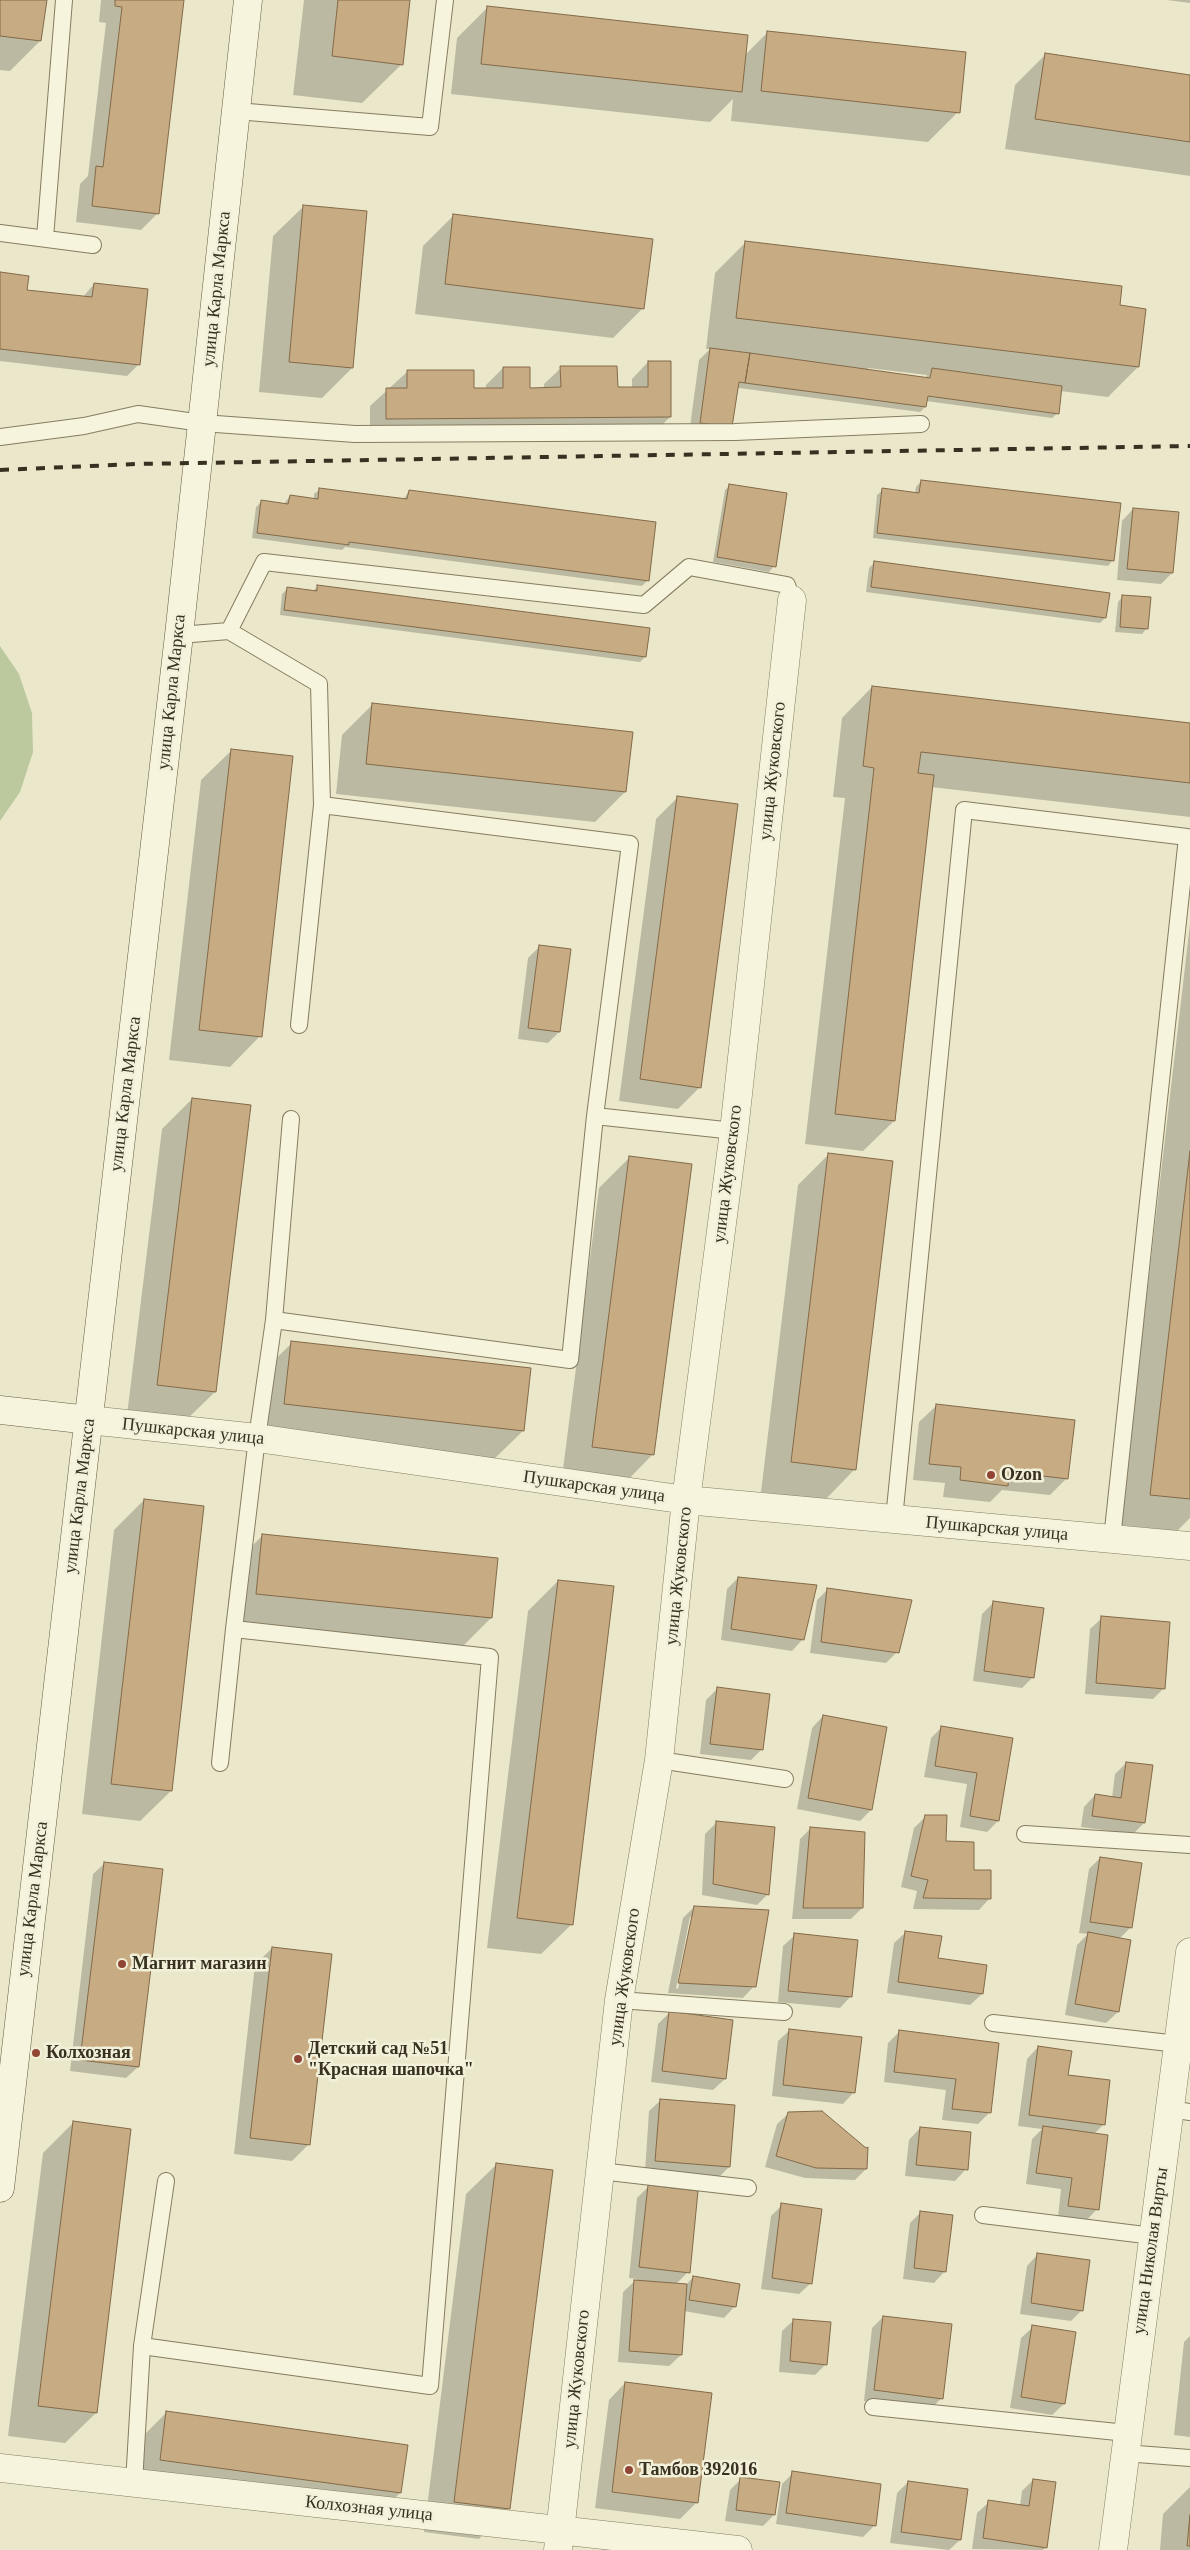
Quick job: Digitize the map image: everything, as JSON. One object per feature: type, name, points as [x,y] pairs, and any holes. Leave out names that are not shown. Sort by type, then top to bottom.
[{"type":"street","name":"улица Карла Маркса","points":[[0,2188],[179,635],[248,0]]},
{"type":"street","name":"улица Жуковского","points":[[559,2540],[619,2000],[659,1760],[686,1500],[734,1132],[792,600]]},
{"type":"street","name":"Пушкарская улица","points":[[0,1410],[258,1438],[686,1500],[1190,1546]]},
{"type":"street","name":"улица Николая Вирты","points":[[1113,2550],[1153,2236],[1180,2110],[1178,2044],[1190,1952]]},
{"type":"street","name":"Колхозная улица","points":[[0,2468],[134,2482],[559,2540],[738,2550]]},
{"type":"lane","points":[[45,238],[64,0]]},
{"type":"lane","points":[[236,111],[430,127],[445,0]]},
{"type":"lane","points":[[0,233],[93,245]]},
{"type":"lane","points":[[0,437],[84,426],[138,414],[202,423],[355,434],[494,435],[735,432],[921,424]]},
{"type":"lane","points":[[229,631],[264,562],[644,605],[688,567],[787,585],[792,600]]},
{"type":"lane","points":[[179,635],[229,631],[319,684],[322,805],[299,1026]]},
{"type":"lane","points":[[274,1320],[570,1360],[595,1116],[630,844],[322,805]]},
{"type":"lane","points":[[894,1519],[964,810],[1187,836],[1112,1539]]},
{"type":"lane","points":[[595,1116],[734,1132]]},
{"type":"lane","points":[[220,1763],[234,1629],[274,1320],[291,1119]]},
{"type":"lane","points":[[142,2346],[430,2386],[490,1657],[234,1629]]},
{"type":"lane","points":[[659,1760],[785,1779]]},
{"type":"lane","points":[[1025,1834],[1190,1844]]},
{"type":"lane","points":[[619,2000],[784,2012]]},
{"type":"lane","points":[[993,2023],[1178,2044]]},
{"type":"lane","points":[[600,2171],[748,2188]]},
{"type":"lane","points":[[134,2482],[142,2346],[166,2181]]},
{"type":"lane","points":[[983,2214],[1153,2236]]},
{"type":"lane","points":[[873,2407],[1126,2443],[1190,2458]]},
{"type":"green space","points":[[0,646],[19,674],[32,713],[33,752],[20,792],[0,821]]},
{"type":"building","points":[[0,0],[47,0],[41,41],[0,36]]},
{"type":"building","points":[[115,0],[184,0],[159,214],[92,206],[96,166],[103,167],[122,7],[115,6]]},
{"type":"building","points":[[338,0],[410,0],[403,65],[332,56]]},
{"type":"building","points":[[487,6],[748,35],[742,92],[481,64]]},
{"type":"building","points":[[767,31],[966,52],[960,113],[761,91]]},
{"type":"building","points":[[1045,53],[1190,75],[1190,142],[1035,119]]},
{"type":"building","points":[[303,205],[367,211],[353,368],[289,362]]},
{"type":"building","points":[[453,214],[653,239],[644,309],[445,284]]},
{"type":"building","points":[[745,241],[1122,286],[1120,305],[1146,309],[1139,367],[736,318]]},
{"type":"building","points":[[0,272],[29,276],[27,290],[92,297],[94,283],[148,289],[140,365],[0,349]]},
{"type":"building","points":[[710,348],[750,353],[745,383],[739,382],[732,427],[700,423]]},
{"type":"building","points":[[750,353],[930,378],[932,368],[1062,386],[1059,414],[928,396],[926,407],[745,383]]},
{"type":"building","points":[[648,361],[671,361],[671,417],[386,419],[386,388],[407,388],[407,370],[474,370],[474,388],[503,388],[503,367],[530,367],[530,388],[561,387],[560,366],[617,366],[618,387],[648,387]]},
{"type":"building","points":[[921,480],[1121,503],[1114,561],[877,533],[882,488],[919,493]]},
{"type":"building","points":[[729,484],[787,493],[776,567],[717,557]]},
{"type":"building","points":[[319,488],[407,499],[409,490],[656,522],[649,581],[349,542],[349,545],[257,533],[261,500],[288,504],[290,495],[318,499]]},
{"type":"building","points":[[1133,508],[1179,512],[1173,573],[1127,569]]},
{"type":"building","points":[[874,561],[1110,593],[1106,618],[871,587]]},
{"type":"building","points":[[317,585],[650,628],[646,657],[284,610],[287,587],[317,591]]},
{"type":"building","points":[[1122,595],[1151,597],[1148,629],[1120,627]]},
{"type":"building","points":[[872,686],[1190,723],[1190,783],[921,752],[918,773],[934,775],[895,1121],[835,1114],[874,768],[863,766]]},
{"type":"building","points":[[372,703],[633,732],[626,792],[366,764]]},
{"type":"building","points":[[231,749],[293,756],[262,1037],[199,1030]]},
{"type":"building","points":[[677,796],[738,804],[701,1088],[640,1079]]},
{"type":"building","points":[[539,945],[571,949],[560,1032],[528,1028]]},
{"type":"building","points":[[192,1098],[251,1105],[216,1392],[157,1385]]},
{"type":"building","points":[[1190,1151],[1190,1499],[1150,1495]]},
{"type":"building","points":[[828,1153],[893,1161],[856,1470],[791,1462]]},
{"type":"building","points":[[629,1156],[692,1164],[654,1455],[592,1447]]},
{"type":"building","points":[[291,1341],[531,1368],[524,1431],[284,1404]]},
{"type":"building","points":[[936,1404],[1075,1420],[1068,1479],[1009,1472],[1008,1486],[960,1480],[961,1467],[929,1464]]},
{"type":"building","points":[[144,1499],[204,1506],[172,1791],[111,1784]]},
{"type":"building","points":[[262,1534],[498,1558],[492,1618],[256,1594]]},
{"type":"building","points":[[738,1577],[817,1585],[804,1640],[731,1629]]},
{"type":"building","points":[[558,1580],[614,1586],[573,1925],[517,1918]]},
{"type":"building","points":[[827,1588],[912,1600],[899,1653],[821,1642]]},
{"type":"building","points":[[993,1601],[1044,1608],[1034,1678],[984,1671]]},
{"type":"building","points":[[1101,1616],[1170,1622],[1165,1689],[1096,1683]]},
{"type":"building","points":[[717,1687],[770,1694],[763,1750],[710,1744]]},
{"type":"building","points":[[823,1715],[887,1727],[872,1810],[808,1798]]},
{"type":"building","points":[[941,1726],[1013,1738],[999,1821],[970,1816],[977,1773],[935,1766]]},
{"type":"building","points":[[1126,1762],[1153,1765],[1145,1823],[1092,1816],[1095,1794],[1121,1798]]},
{"type":"building","points":[[925,1815],[947,1815],[946,1841],[974,1842],[974,1870],[991,1870],[991,1899],[923,1898],[928,1880],[911,1876]]},
{"type":"building","points":[[716,1821],[775,1827],[769,1895],[713,1884]]},
{"type":"building","points":[[810,1827],[865,1832],[863,1908],[803,1908]]},
{"type":"building","points":[[1100,1857],[1142,1863],[1132,1928],[1090,1922]]},
{"type":"building","name":"Магнит магазин","points":[[104,1862],[163,1869],[139,2067],[80,2060]]},
{"type":"building","points":[[694,1906],[769,1910],[756,1987],[678,1983]]},
{"type":"building","points":[[905,1931],[942,1936],[938,1958],[987,1965],[983,1994],[898,1982]]},
{"type":"building","points":[[1088,1932],[1131,1940],[1119,2012],[1075,2004]]},
{"type":"building","points":[[794,1933],[858,1940],[852,1997],[788,1991]]},
{"type":"building","points":[[272,1947],[332,1954],[310,2145],[250,2138]]},
{"type":"building","points":[[669,2011],[733,2020],[726,2079],[662,2071]]},
{"type":"building","points":[[789,2029],[862,2037],[855,2093],[783,2085]]},
{"type":"building","points":[[899,2030],[999,2043],[991,2113],[952,2109],[956,2079],[894,2072]]},
{"type":"building","points":[[1038,2046],[1072,2051],[1068,2075],[1110,2080],[1105,2125],[1029,2115]]},
{"type":"building","points":[[660,2099],[735,2105],[730,2167],[655,2161]]},
{"type":"building","points":[[822,2111],[866,2148],[868,2147],[867,2169],[816,2168],[776,2156],[788,2112]]},
{"type":"building","points":[[73,2121],[131,2129],[97,2413],[38,2406]]},
{"type":"building","points":[[1043,2126],[1108,2135],[1099,2210],[1068,2206],[1072,2178],[1036,2173]]},
{"type":"building","points":[[920,2127],[971,2132],[968,2170],[916,2165]]},
{"type":"building","points":[[496,2163],[553,2170],[510,2509],[454,2502]]},
{"type":"building","points":[[648,2185],[698,2191],[690,2273],[639,2267]]},
{"type":"building","points":[[781,2203],[822,2209],[812,2284],[772,2278]]},
{"type":"building","points":[[920,2211],[953,2215],[946,2272],[914,2268]]},
{"type":"building","points":[[1037,2253],[1090,2260],[1083,2311],[1031,2303]]},
{"type":"building","points":[[693,2276],[740,2284],[736,2307],[689,2300]]},
{"type":"building","points":[[634,2280],[687,2284],[682,2355],[629,2351]]},
{"type":"building","points":[[883,2316],[952,2324],[943,2399],[874,2390]]},
{"type":"building","points":[[793,2319],[831,2322],[827,2365],[790,2361]]},
{"type":"building","points":[[1032,2325],[1076,2332],[1065,2404],[1021,2397]]},
{"type":"building","points":[[625,2382],[712,2393],[698,2503],[612,2492]]},
{"type":"building","points":[[166,2411],[408,2445],[401,2493],[160,2460]]},
{"type":"building","points":[[792,2471],[881,2484],[876,2526],[786,2513]]},
{"type":"building","points":[[740,2477],[780,2482],[775,2515],[736,2510]]},
{"type":"building","points":[[1033,2479],[1056,2482],[1047,2548],[983,2538],[988,2500],[1029,2506]]},
{"type":"building","points":[[908,2481],[968,2489],[961,2540],[901,2532]]},
{"type":"building","points":[[1190,2515],[1190,2546],[1187,2546]]},
{"type":"railway","points":[[0,470],[136,464],[1190,446]]},
{"type":"place","name":"Ozon","points":[[991,1475]]},
{"type":"place","name":"Магнит магазин","points":[[122,1964]]},
{"type":"place","name":"Колхозная","points":[[36,2053]]},
{"type":"place","name":"Детский сад №51 \"Красная шапочка\"","points":[[298,2059]]},
{"type":"place","name":"Тамбов 392016","points":[[629,2470]]}]
